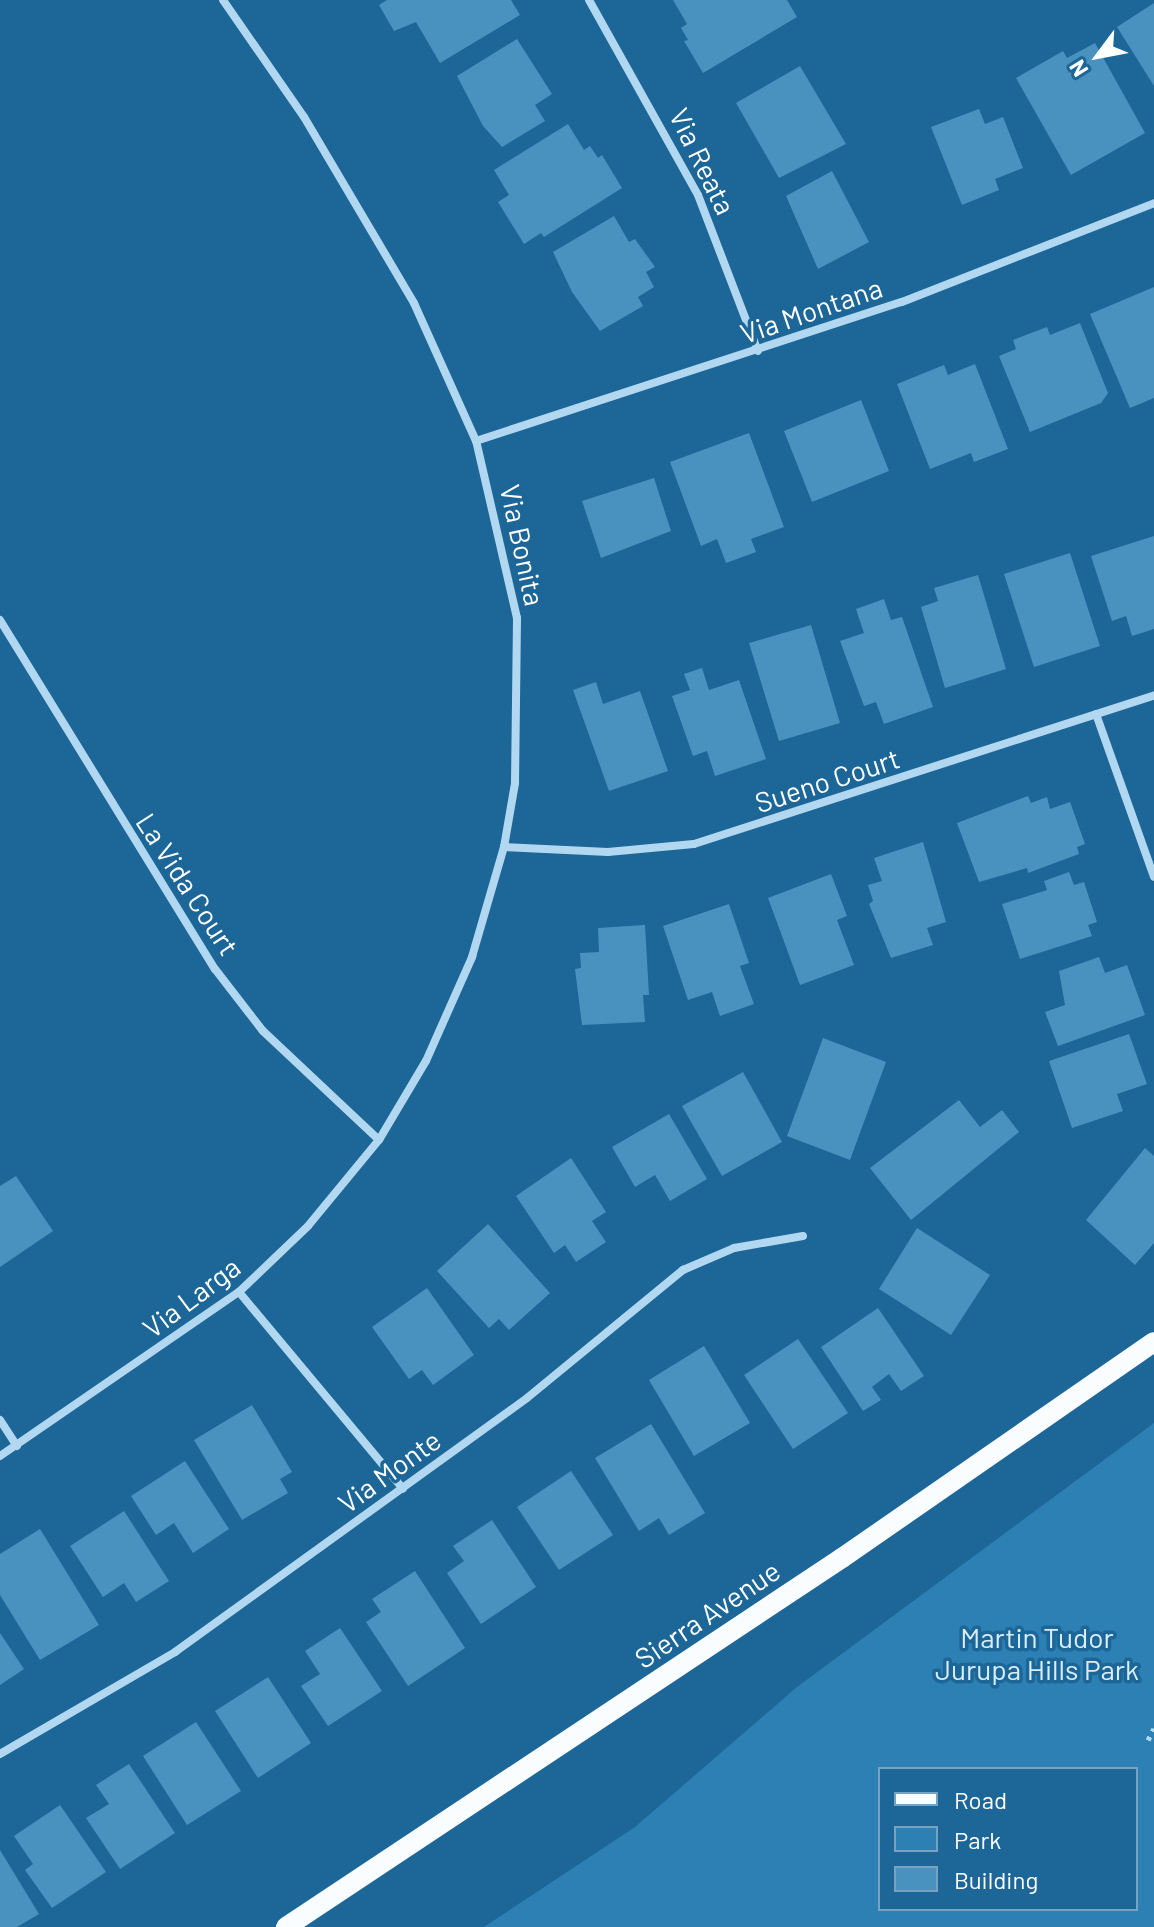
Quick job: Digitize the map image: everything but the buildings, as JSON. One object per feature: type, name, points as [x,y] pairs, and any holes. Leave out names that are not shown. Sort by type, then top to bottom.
[{"type":"main road","name":"Sierra Avenue","points":[[286,1927],[842,1558],[1154,1342]]},
{"type":"street","name":"Via Bonita","points":[[223,0],[304,117],[407,289],[476,441],[517,618],[519,701],[504,847],[453,1007],[379,1140]]},
{"type":"street","name":"Via Reata","points":[[589,0],[698,195],[758,351]]},
{"type":"street","name":"Via Montana","points":[[476,441],[758,351],[1014,261],[1154,203]]},
{"type":"street","name":"La Vida Court","points":[[0,620],[215,969],[263,1031],[379,1140]]},
{"type":"street","name":"Sueno Court","points":[[504,847],[608,852],[694,844],[1154,695]]},
{"type":"street","points":[[1096,714],[1154,877]]},
{"type":"street","name":"Via Larga","points":[[0,1456],[239,1292],[308,1226],[379,1140]]},
{"type":"street","name":"Via Monte","points":[[0,1754],[175,1652],[527,1398],[683,1270],[734,1248],[803,1236]]},
{"type":"street","points":[[239,1292],[403,1489]]},
{"type":"street","points":[[0,1420],[17,1446]]},
{"type":"path","points":[[1148,1740],[1154,1728]]},
{"type":"green space","name":"Martin Tudor Jurupa Hills Park","points":[[1154,1423],[1154,1927],[484,1927],[635,1827],[797,1687]]}]
